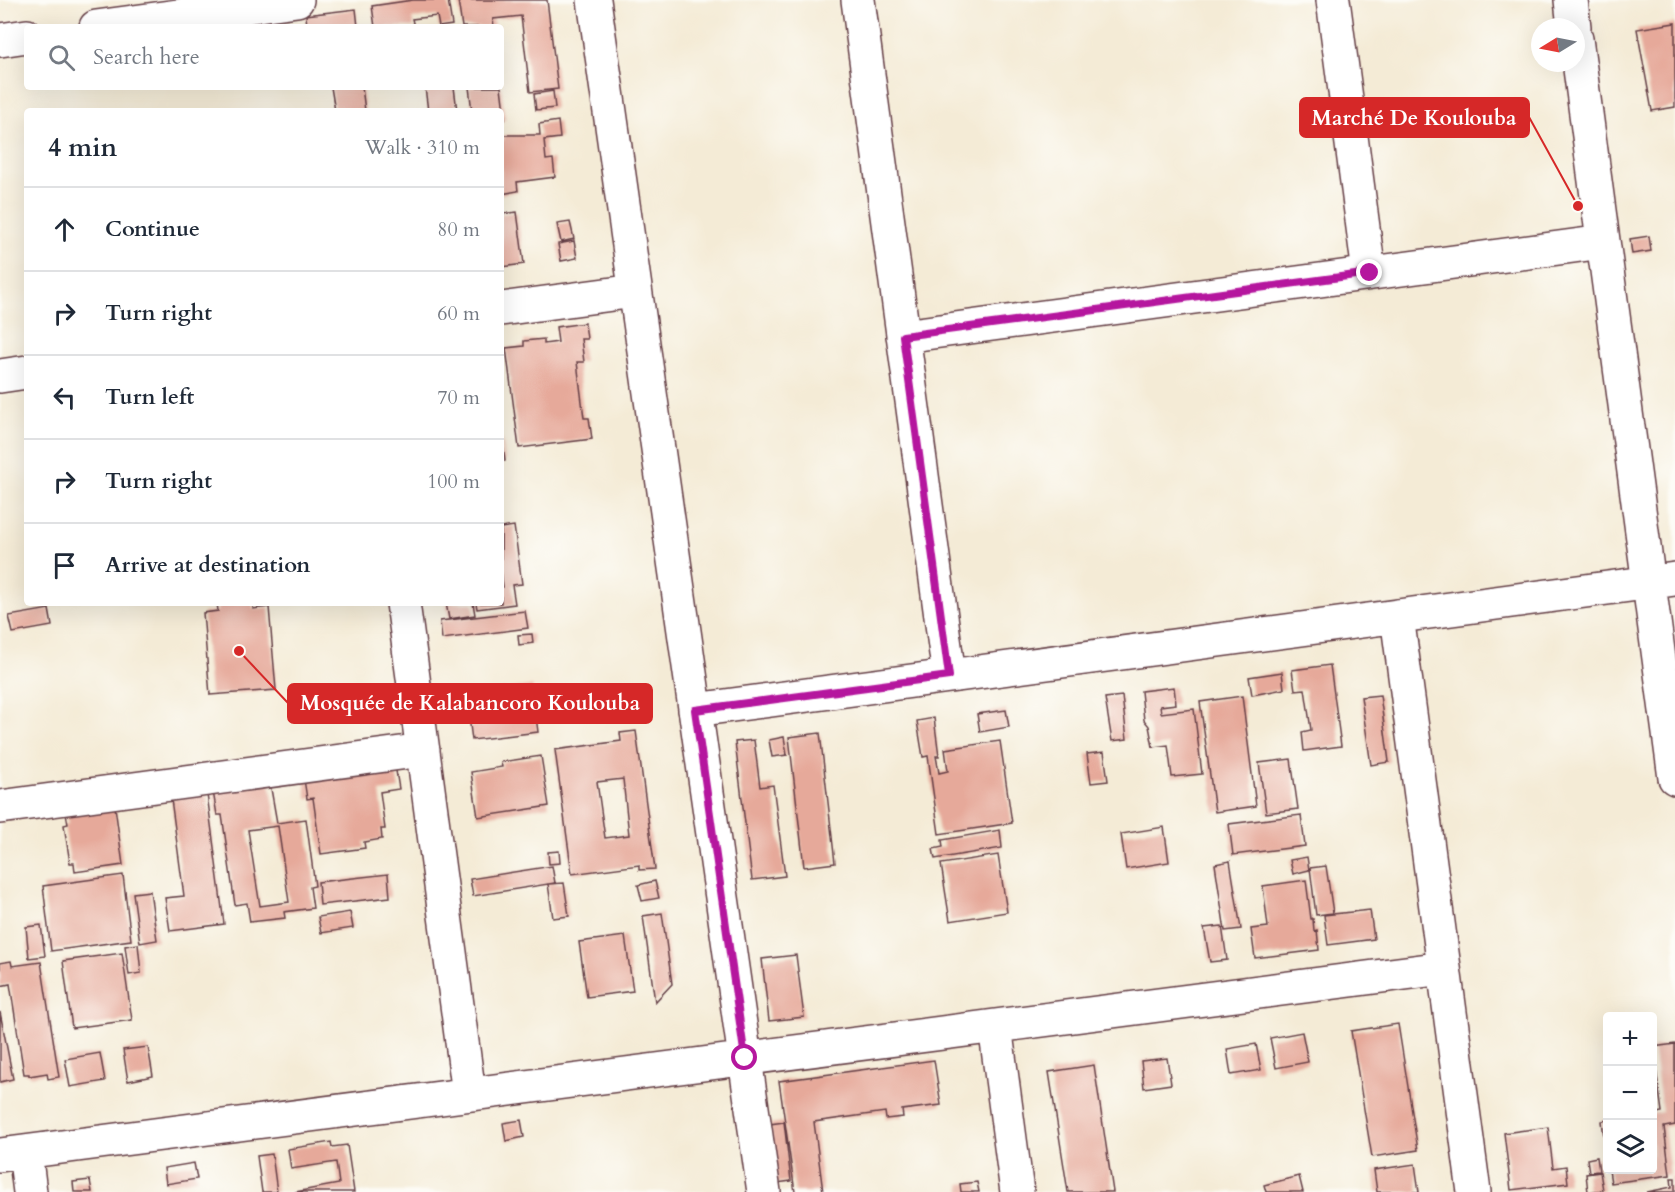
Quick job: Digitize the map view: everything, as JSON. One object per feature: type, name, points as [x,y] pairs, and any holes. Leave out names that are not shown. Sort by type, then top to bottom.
[{"type":"street","points":[[118,24],[297,0]]},
{"type":"street","points":[[594,0],[764,1192]]},
{"type":"street","points":[[858,0],[949,676]]},
{"type":"street","points":[[1333,0],[1370,273]]},
{"type":"street","points":[[1571,0],[1573,18]]},
{"type":"street","points":[[0,40],[24,36]]},
{"type":"street","points":[[1580,72],[1603,242],[1662,581],[1675,778]]},
{"type":"street","points":[[903,336],[1603,242]]},
{"type":"street","points":[[504,309],[635,291]]},
{"type":"street","points":[[0,376],[24,372]]},
{"type":"street","points":[[695,710],[1662,581]]},
{"type":"street","points":[[404,606],[469,1094]]},
{"type":"street","points":[[1397,616],[1474,1192]]},
{"type":"street","points":[[0,807],[423,750]]},
{"type":"street","points":[[30,1192],[12,1153],[1444,968]]},
{"type":"street","points":[[995,1026],[1017,1192]]},
{"type":"building","points":[[413,0],[448,0],[452,24],[438,24],[437,16],[412,19],[413,24],[375,24],[372,6]]},
{"type":"building","points":[[458,0],[547,0],[558,89],[530,92],[521,16],[493,19],[494,24],[462,24]]},
{"type":"building","points":[[356,9],[358,24],[307,24],[306,15]]},
{"type":"building","points":[[1675,23],[1675,107],[1652,111],[1637,29]]},
{"type":"building","points":[[332,90],[362,90],[365,108],[334,108]]},
{"type":"building","points":[[425,90],[454,90],[457,108],[428,108]]},
{"type":"building","points":[[469,90],[501,90],[504,108],[472,108]]},
{"type":"building","points":[[553,91],[555,108],[536,110],[534,94]]},
{"type":"building","points":[[558,121],[560,138],[544,140],[546,160],[553,159],[555,177],[517,182],[518,191],[504,193],[504,135],[540,135],[539,124]]},
{"type":"building","points":[[517,212],[524,264],[504,267],[504,214]]},
{"type":"building","points":[[570,222],[574,239],[561,242],[557,224]]},
{"type":"building","points":[[1649,236],[1651,251],[1632,254],[1630,239]]},
{"type":"building","points":[[574,241],[577,258],[561,261],[558,244]]},
{"type":"building","points":[[585,323],[587,339],[581,339],[584,362],[577,362],[584,418],[589,418],[592,439],[519,448],[506,348],[524,346],[524,341],[544,339],[544,344],[558,342],[556,327]]},
{"type":"building","points":[[514,526],[522,584],[512,585],[515,604],[504,605],[504,528]]},
{"type":"building","points":[[217,606],[253,606],[253,609],[269,607],[276,690],[210,695],[203,613],[218,611]]},
{"type":"building","points":[[447,606],[474,606],[475,615],[449,619]]},
{"type":"building","points":[[476,606],[500,606],[477,609]]},
{"type":"building","points":[[49,609],[52,626],[13,633],[9,616]]},
{"type":"building","points":[[525,611],[528,628],[442,639],[440,621]]},
{"type":"building","points":[[532,634],[533,643],[519,645],[518,635]]},
{"type":"building","points":[[1330,665],[1341,746],[1304,751],[1302,732],[1311,730],[1305,689],[1295,690],[1292,670]]},
{"type":"building","points":[[1282,672],[1284,689],[1252,695],[1249,677]]},
{"type":"building","points":[[532,686],[538,732],[472,740],[466,694]]},
{"type":"building","points":[[1174,687],[1176,704],[1160,706],[1161,713],[1194,709],[1202,774],[1172,777],[1168,745],[1153,747],[1149,726],[1144,720],[1141,691]]},
{"type":"building","points":[[1380,695],[1389,762],[1371,765],[1361,697]]},
{"type":"building","points":[[1122,696],[1127,739],[1112,741],[1105,698]]},
{"type":"building","points":[[1242,696],[1256,806],[1215,812],[1200,702]]},
{"type":"building","points":[[1006,710],[1009,727],[980,732],[977,714]]},
{"type":"building","points":[[934,718],[939,773],[948,771],[945,749],[1000,741],[1012,823],[939,834],[928,756],[923,757],[917,721]]},
{"type":"building","points":[[636,731],[655,869],[639,870],[639,865],[572,874],[555,750],[621,741],[620,733]],"holes":[[[623,779],[629,835],[605,838],[597,782]]]},
{"type":"building","points":[[820,733],[835,863],[804,867],[789,737]]},
{"type":"building","points":[[784,737],[787,755],[772,757],[769,740]]},
{"type":"building","points":[[754,740],[760,787],[773,785],[785,876],[752,880],[735,742]]},
{"type":"building","points":[[1104,752],[1108,781],[1091,783],[1087,754]]},
{"type":"building","points":[[541,756],[549,806],[478,817],[471,772],[502,767],[501,762]]},
{"type":"building","points":[[1291,759],[1298,809],[1266,813],[1259,763]]},
{"type":"building","points":[[395,765],[399,789],[380,792],[385,829],[381,829],[382,839],[364,842],[365,848],[321,854],[313,798],[307,799],[304,779]]},
{"type":"building","points":[[270,783],[277,823],[306,819],[315,886],[310,887],[313,908],[284,912],[285,918],[250,922],[247,903],[235,905],[222,815],[217,815],[213,791]],"holes":[[[278,826],[289,902],[260,906],[248,830]]]},
{"type":"building","points":[[207,794],[224,924],[170,931],[165,898],[184,896],[171,799]]},
{"type":"building","points":[[115,807],[123,865],[75,872],[74,863],[70,863],[64,825],[68,824],[66,814]]},
{"type":"building","points":[[1301,815],[1305,846],[1233,855],[1229,824]]},
{"type":"building","points":[[1164,827],[1169,862],[1126,869],[1121,834]]},
{"type":"building","points":[[1000,830],[1002,848],[935,859],[933,849],[943,847],[942,840]]},
{"type":"building","points":[[559,851],[560,863],[549,864],[548,852]]},
{"type":"building","points":[[998,855],[1007,912],[950,921],[941,864]]},
{"type":"building","points":[[1307,857],[1309,870],[1293,874],[1290,860]]},
{"type":"building","points":[[1230,861],[1241,929],[1225,931],[1215,864]]},
{"type":"building","points":[[552,866],[555,883],[473,896],[470,879]]},
{"type":"building","points":[[1326,866],[1333,913],[1316,915],[1310,868]]},
{"type":"building","points":[[388,874],[390,897],[320,905],[318,882]]},
{"type":"building","points":[[123,875],[131,940],[51,951],[43,886]]},
{"type":"building","points":[[1306,880],[1311,919],[1313,919],[1314,931],[1317,930],[1319,950],[1255,958],[1251,929],[1268,927],[1263,886]]},
{"type":"building","points":[[655,881],[659,898],[642,901],[638,885]]},
{"type":"building","points":[[564,883],[569,916],[553,918],[548,884]]},
{"type":"building","points":[[150,891],[157,940],[140,943],[133,893]]},
{"type":"building","points":[[1370,910],[1374,939],[1328,945],[1324,915]]},
{"type":"building","points":[[350,912],[353,928],[321,933],[318,917]]},
{"type":"building","points":[[662,913],[672,984],[655,1002],[643,916]]},
{"type":"building","points":[[41,925],[45,956],[29,958],[26,927]]},
{"type":"building","points":[[1222,926],[1227,960],[1210,962],[1204,928]]},
{"type":"building","points":[[625,936],[633,991],[587,997],[579,942]]},
{"type":"building","points":[[138,944],[141,973],[129,975],[125,946]]},
{"type":"building","points":[[122,953],[132,1020],[72,1028],[63,961]]},
{"type":"building","points":[[796,955],[804,1017],[769,1021],[762,959]]},
{"type":"building","points":[[11,961],[12,966],[41,962],[59,1077],[48,1079],[47,1073],[29,1076],[29,1074],[24,1074],[10,984],[0,986],[0,963]]},
{"type":"building","points":[[0,1012],[13,1079],[0,1082]]},
{"type":"building","points":[[1398,1024],[1418,1150],[1372,1157],[1351,1031]]},
{"type":"building","points":[[1302,1032],[1308,1062],[1276,1068],[1270,1038]]},
{"type":"building","points":[[1256,1044],[1261,1070],[1231,1075],[1227,1049]]},
{"type":"building","points":[[1675,1044],[1675,1125],[1664,1127],[1670,1175],[1611,1183],[1610,1174],[1657,1174],[1657,1113],[1662,1112],[1657,1076],[1657,1046]]},
{"type":"building","points":[[148,1047],[153,1076],[128,1081],[123,1050]]},
{"type":"building","points":[[100,1053],[105,1081],[70,1087],[65,1059]]},
{"type":"building","points":[[1167,1058],[1171,1084],[1144,1088],[1141,1061]]},
{"type":"building","points":[[934,1060],[941,1105],[902,1110],[903,1117],[886,1119],[885,1112],[814,1122],[823,1192],[795,1192],[779,1081]]},
{"type":"building","points":[[1094,1065],[1113,1192],[1068,1192],[1049,1072]]},
{"type":"building","points":[[521,1120],[524,1137],[506,1141],[503,1123]]},
{"type":"building","points":[[784,1122],[791,1181],[777,1183],[770,1124]]},
{"type":"building","points":[[1548,1127],[1553,1168],[1566,1166],[1568,1183],[1511,1190],[1504,1133]]},
{"type":"building","points":[[331,1142],[332,1147],[347,1145],[354,1192],[295,1192],[339,1184],[336,1162],[291,1169],[288,1149]]},
{"type":"building","points":[[272,1154],[277,1192],[262,1192],[257,1156]]},
{"type":"building","points":[[1597,1157],[1599,1171],[1589,1172],[1587,1159]]},
{"type":"building","points":[[194,1163],[197,1179],[166,1184],[164,1168]]},
{"type":"building","points":[[1415,1164],[1419,1192],[1377,1192],[1374,1170]]},
{"type":"building","points":[[1600,1172],[1603,1190],[1588,1192],[1586,1174]]},
{"type":"building","points":[[1299,1176],[1303,1192],[1266,1192],[1264,1185]]},
{"type":"building","points":[[1671,1178],[1675,1178],[1675,1192],[1647,1192],[1672,1187]]},
{"type":"building","points":[[90,1180],[92,1192],[74,1192],[73,1182]]},
{"type":"building","points":[[977,1182],[979,1192],[961,1192],[960,1184]]},
{"type":"place","name":"Marché De Koulouba","points":[[1578,206]]},
{"type":"place","name":"Mosquée de Kalabancoro Koulouba","points":[[239,651]]},
{"type":"route","points":[[745,1058],[695,710],[949,676],[903,336],[1370,273]]}]
